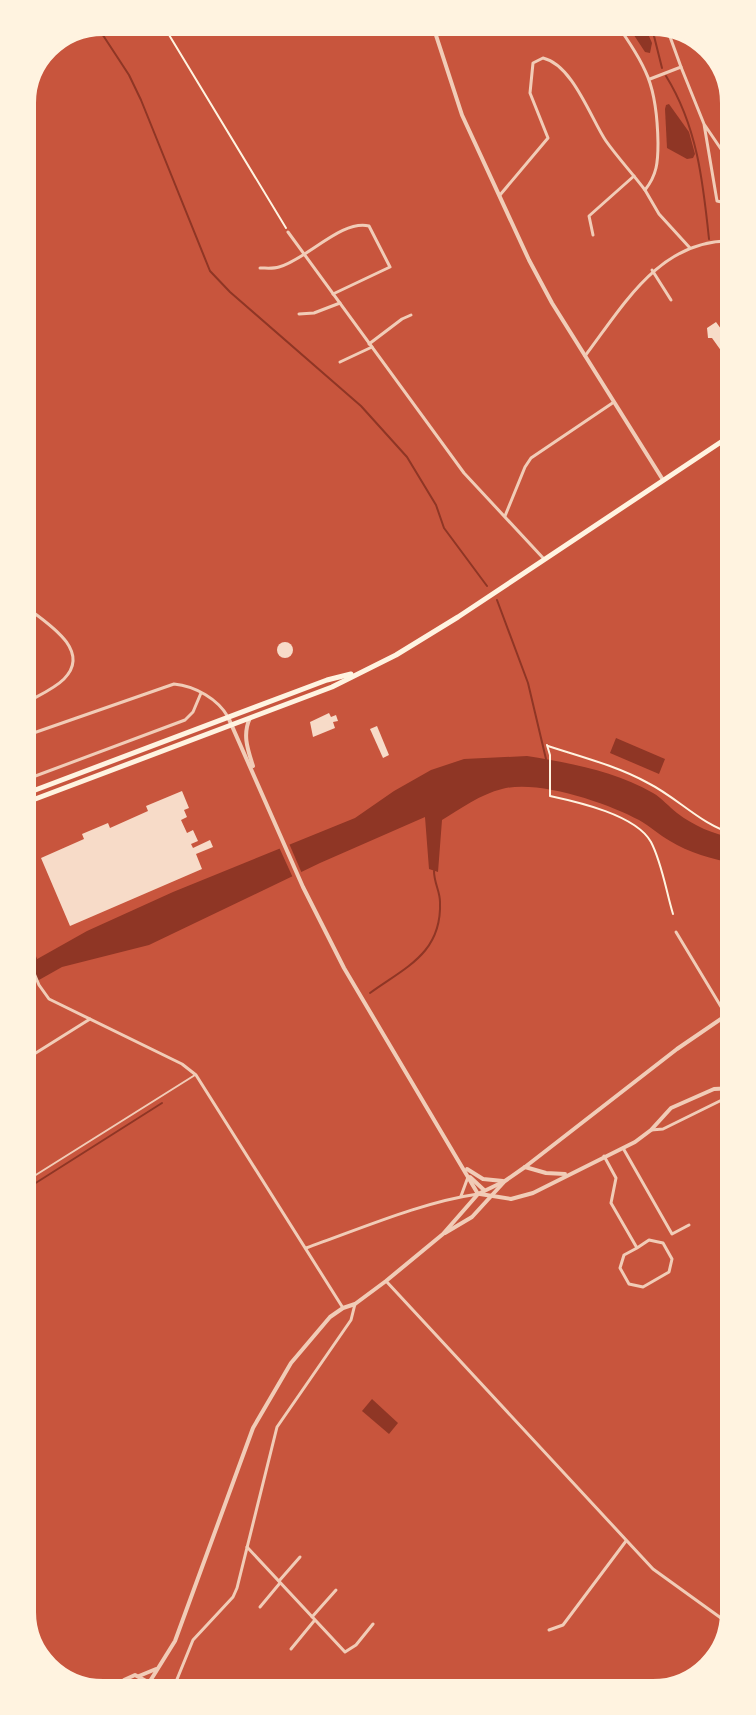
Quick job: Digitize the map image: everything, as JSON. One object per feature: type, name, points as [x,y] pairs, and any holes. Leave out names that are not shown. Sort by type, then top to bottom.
[{"type":"main road","points":[[34,799],[332,687],[426,637],[722,441]]},
{"type":"main road","points":[[34,790],[327,680],[359,672]]},
{"type":"street","points":[[436,34],[462,115],[529,260],[663,480]]},
{"type":"street","points":[[623,34],[650,79],[657,108],[655,178],[645,190]]},
{"type":"street","points":[[670,36],[704,124],[722,151]]},
{"type":"street","points":[[499,195],[548,138],[530,93],[533,63],[543,58],[554,63],[578,91],[607,142],[645,190],[659,214],[690,248]]},
{"type":"street","points":[[650,79],[681,67]]},
{"type":"street","points":[[704,124],[717,201],[722,202]]},
{"type":"street","points":[[593,235],[589,216],[634,176]]},
{"type":"street","points":[[260,268],[279,267],[305,255],[335,235],[363,224],[369,226],[390,267],[333,294]]},
{"type":"street","points":[[288,232],[464,473],[544,559]]},
{"type":"street","points":[[585,356],[652,270],[690,248],[722,243]]},
{"type":"street","points":[[652,270],[671,300]]},
{"type":"street","points":[[299,314],[314,313],[340,303]]},
{"type":"street","points":[[340,362],[371,346],[411,315]]},
{"type":"street","points":[[505,518],[531,458],[614,402]]},
{"type":"street","points":[[34,613],[63,636],[73,657],[65,678],[34,697]]},
{"type":"street","points":[[34,733],[164,686],[182,685],[220,703],[303,887],[364,1004],[478,1194]]},
{"type":"street","points":[[34,777],[185,720],[193,712],[201,693]]},
{"type":"street","points":[[250,718],[245,730],[256,780]]},
{"type":"street","points":[[676,932],[722,1008]]},
{"type":"street","points":[[34,974],[49,999],[182,1064],[196,1075],[343,1308]]},
{"type":"street","points":[[443,1234],[478,1194],[525,1167],[722,1018]]},
{"type":"street","points":[[34,1054],[90,1019]]},
{"type":"street","points":[[305,1249],[461,1196],[523,1197],[623,1148],[651,1130],[664,1112],[714,1089],[722,1090]]},
{"type":"street","points":[[651,1130],[663,1129],[722,1097]]},
{"type":"street","points":[[623,1148],[672,1234],[689,1225]]},
{"type":"street","points":[[604,1156],[616,1178],[611,1203],[637,1248]]},
{"type":"street","points":[[463,1166],[483,1179],[505,1181]]},
{"type":"street","points":[[525,1167],[546,1173],[568,1174]]},
{"type":"street","points":[[467,1174],[492,1197]]},
{"type":"street","points":[[461,1196],[467,1184],[467,1174]]},
{"type":"street","points":[[150,1681],[175,1641],[253,1428],[299,1352],[320,1326],[343,1308],[355,1304],[443,1234],[472,1217],[505,1181]]},
{"type":"street","points":[[649,1240],[663,1243],[672,1259],[669,1272],[643,1287],[629,1284],[620,1268],[624,1255],[637,1248],[649,1240]]},
{"type":"street","points":[[386,1281],[626,1541],[665,1579],[721,1619]]},
{"type":"street","points":[[176,1681],[193,1640],[233,1597],[277,1427],[351,1320],[355,1304]]},
{"type":"street","points":[[549,1630],[563,1625],[626,1541]]},
{"type":"street","points":[[247,1547],[345,1652],[356,1645],[373,1624]]},
{"type":"street","points":[[260,1607],[300,1557]]},
{"type":"street","points":[[291,1649],[336,1590]]},
{"type":"street","points":[[124,1681],[127,1677],[158,1668]]},
{"type":"street","points":[[139,1676],[143,1681]]},
{"type":"lane","points":[[34,1176],[196,1075]]},
{"type":"path","points":[[169,35],[288,232]]},
{"type":"path","points":[[673,914],[653,847],[646,835],[621,819],[580,802],[550,796],[550,755],[547,745],[650,783],[722,831]]},
{"type":"shaded area","points":[[633,34],[648,34],[652,43],[650,53],[645,52]]},
{"type":"shaded area","points":[[669,104],[689,132],[695,154],[693,158],[687,159],[667,148],[665,109]]},
{"type":"shaded area","points":[[616,738],[665,759],[659,774],[610,753]]},
{"type":"shaded area","points":[[527,756],[592,769],[623,779],[656,795],[690,822],[722,835],[722,861],[685,849],[639,820],[591,800],[534,787],[502,789],[479,798],[442,820],[438,872],[429,869],[425,817],[320,863],[149,945],[62,967],[34,983],[34,961],[87,931],[173,892],[355,818],[431,770],[464,759]]},
{"type":"shaded area","points":[[372,1399],[398,1423],[389,1434],[362,1411]]},
{"type":"pier","points":[[288,841],[303,876],[294,880],[278,845]]},
{"type":"building","points":[[716,322],[722,330],[722,352],[712,338],[708,338],[707,328]]},
{"type":"building","points":[[282,642],[288,642],[293,650],[291,656],[282,658],[277,653],[277,647]]},
{"type":"building","points":[[329,713],[331,717],[336,715],[338,721],[333,722],[335,728],[313,737],[310,722]]},
{"type":"building","points":[[377,726],[389,755],[383,758],[370,729]]},
{"type":"building","points":[[182,791],[189,808],[184,810],[187,817],[181,820],[187,833],[193,830],[198,841],[191,844],[193,848],[210,840],[213,847],[196,854],[202,869],[70,926],[41,858],[84,839],[82,834],[108,823],[110,828],[148,811],[146,806]]},
{"type":"waterway","points":[[654,34],[662,68]]},
{"type":"waterway","points":[[103,35],[141,100],[210,271],[361,406],[407,457],[436,505],[444,528],[487,586]]},
{"type":"waterway","points":[[666,76],[692,134],[709,239]]},
{"type":"waterway","points":[[497,600],[528,683],[546,759]]},
{"type":"waterway","points":[[370,993],[419,957],[435,934],[440,902],[434,871]]},
{"type":"waterway","points":[[34,954],[36,959]]},
{"type":"waterway","points":[[34,1184],[162,1103]]}]
